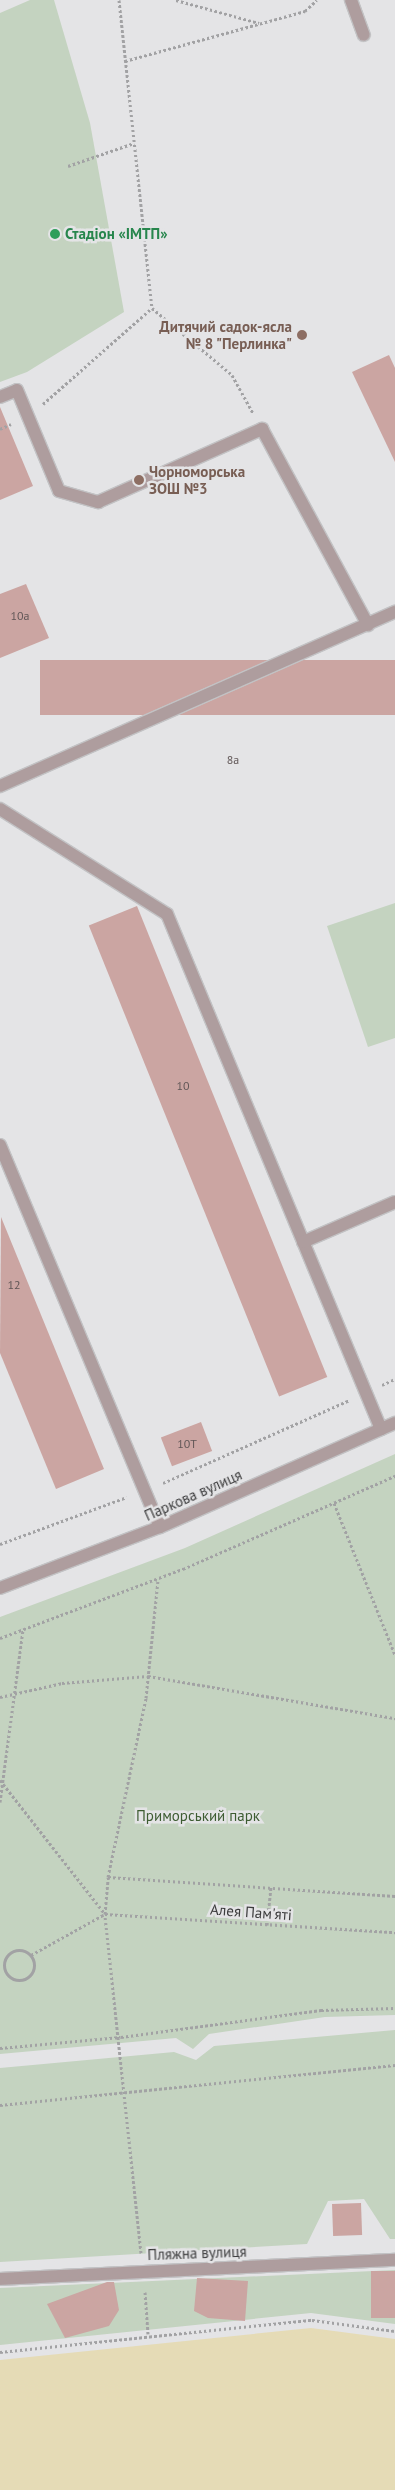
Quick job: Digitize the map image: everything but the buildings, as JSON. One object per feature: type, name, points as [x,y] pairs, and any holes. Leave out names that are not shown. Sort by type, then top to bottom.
[{"type":"street","points":[[351,0],[364,35]]},
{"type":"street","points":[[0,397],[17,390],[59,491],[98,502],[262,429],[368,625]]},
{"type":"street","points":[[0,786],[395,612]]},
{"type":"street","points":[[0,808],[166,914],[381,1429]]},
{"type":"street","points":[[0,1145],[160,1528]]},
{"type":"street","points":[[303,1242],[395,1202]]},
{"type":"street","name":"Паркова вулиця","points":[[0,1588],[160,1528],[395,1423]]},
{"type":"street","name":"Пляжна вулиця","points":[[0,2279],[395,2260]]},
{"type":"path","points":[[119,0],[152,308],[232,375],[262,429]]},
{"type":"path","points":[[176,0],[261,24]]},
{"type":"path","points":[[125,61],[305,11],[317,0]]},
{"type":"path","points":[[68,166],[134,143]]},
{"type":"path","points":[[0,429],[29,417],[152,308]]},
{"type":"path","points":[[0,1544],[145,1491],[395,1379]]},
{"type":"path","points":[[0,1638],[158,1579],[395,1476]]},
{"type":"path","points":[[334,1503],[395,1655]]},
{"type":"path","points":[[148,2334],[121,2037],[105,1914],[108,1877],[148,1676],[158,1579]]},
{"type":"path","points":[[0,1802],[5,1782],[23,1630]]},
{"type":"path","points":[[0,1697],[109,1676],[148,1676],[395,1718]]},
{"type":"path","points":[[0,1780],[5,1782],[105,1914]]},
{"type":"path","name":"Алея Пам'яті","points":[[108,1877],[395,1896]]},
{"type":"path","points":[[267,1924],[271,1888]]},
{"type":"path","points":[[30,1955],[105,1914]]},
{"type":"path","name":"Алея Пам'яті","points":[[105,1914],[395,1932]]},
{"type":"path","points":[[22,1950],[30,1955],[34,1969],[29,1978],[9,1977],[4,1964],[8,1955],[22,1950]]},
{"type":"path","points":[[0,2048],[121,2037],[321,2010],[395,2008]]},
{"type":"path","points":[[0,2105],[395,2065]]},
{"type":"path","points":[[0,2352],[148,2334],[312,2320],[395,2331]]},
{"type":"green space","name":"Стадіон «ІМТП»","points":[[30,0],[54,0],[90,123],[124,312],[27,372],[0,382],[0,13]]},
{"type":"green space","points":[[395,903],[395,1038],[368,1047],[327,926]]},
{"type":"green space","name":"Приморський парк","points":[[395,1454],[395,2015],[325,2017],[209,2034],[193,2049],[176,2038],[0,2054],[0,1617],[185,1548]]},
{"type":"green space","points":[[395,2030],[395,2239],[390,2239],[364,2199],[328,2201],[307,2244],[0,2262],[0,2068],[174,2052],[196,2060],[214,2046]]},
{"type":"green space","points":[[395,2270],[395,2324],[311,2313],[0,2345],[0,2288]]},
{"type":"sand","points":[[311,2328],[395,2339],[395,2490],[0,2490],[0,2360]]},
{"type":"place","name":"Стадіон «ІМТП»","points":[[55,234]]},
{"type":"place","name":"Дитячий садок-ясла № 8 \"Перлинка\"","points":[[302,335]]},
{"type":"place","name":"Чорноморська ЗОШ №3","points":[[139,480]]}]
